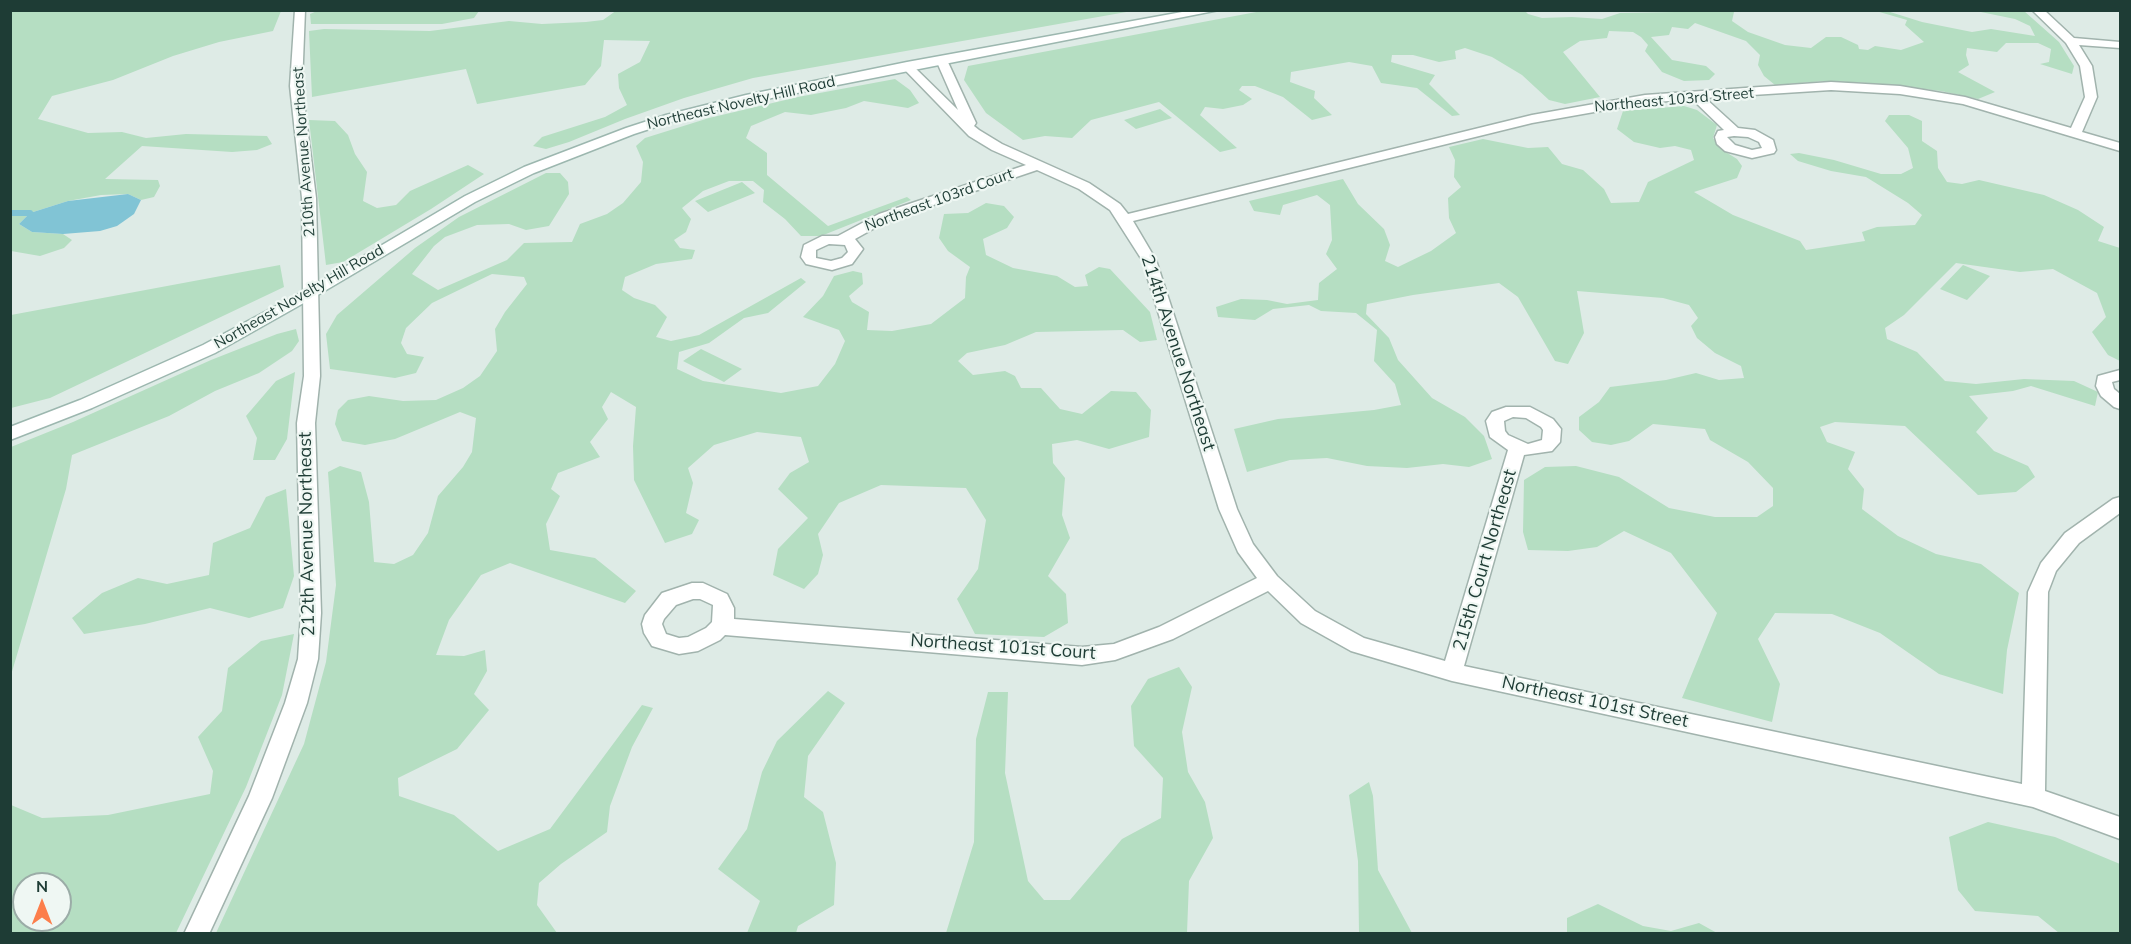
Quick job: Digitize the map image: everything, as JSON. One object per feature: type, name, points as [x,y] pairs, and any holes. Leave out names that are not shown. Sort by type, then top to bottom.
[{"type":"street","name":"210th Avenue Northeast","points":[[300,10],[296,86],[309,198],[311,293]]},
{"type":"street","name":"Northeast Novelty Hill Road","points":[[10,434],[86,404],[208,349],[311,293],[470,199],[586,146],[669,118],[746,99],[907,66],[1214,10]]},
{"type":"street","points":[[2037,10],[2071,41],[2086,66],[2091,97],[2075,133]]},
{"type":"street","points":[[2071,41],[2121,45]]},
{"type":"street","points":[[942,60],[974,133]]},
{"type":"street","name":"214th Avenue Northeast","points":[[907,66],[974,133],[997,147],[1084,186],[1115,207],[1125,219],[1149,260],[1228,509],[1245,547],[1270,581]]},
{"type":"street","name":"Northeast 103rd Street","points":[[1125,219],[1532,119],[1616,103],[1695,96],[1831,87],[1900,90],[1965,101],[2121,147]]},
{"type":"street","points":[[1695,96],[1734,132]]},
{"type":"street","name":"Northeast 103rd Court","points":[[843,239],[884,217],[1038,165]]},
{"type":"street","name":"212th Avenue Northeast","points":[[196,933],[260,798],[296,704],[308,659],[311,613],[306,423],[312,376],[311,293]]},
{"type":"street","points":[[2121,375],[2104,380],[2106,392],[2121,403]]},
{"type":"street","name":"215th Court Northeast","points":[[1452,672],[1517,448]]},
{"type":"street","points":[[2033,797],[2037,592],[2048,568],[2072,538],[2121,504]]},
{"type":"street","name":"Northeast 101st Court","points":[[721,626],[1082,656],[1115,652],[1166,633],[1270,581]]},
{"type":"street","name":"Northeast 101st Street","points":[[1270,581],[1308,617],[1358,645],[1452,672],[2033,797],[2121,828]]},
{"type":"green space","points":[[617,10],[1132,11],[753,78],[684,98],[546,149],[533,146],[542,137],[605,117],[627,105],[619,88],[618,74],[640,62],[650,41],[604,40],[601,66],[585,85],[477,104],[466,69],[312,97],[309,31],[324,29],[430,31],[509,21],[542,24],[586,22],[603,20]]},
{"type":"green space","points":[[1267,10],[1524,10],[1528,14],[1542,18],[1602,19],[1620,13],[1730,11],[1734,12],[1732,21],[1748,32],[1785,45],[1811,48],[1826,37],[1841,37],[1858,45],[1859,49],[1868,50],[1875,46],[1901,50],[1924,42],[1905,25],[1907,20],[1876,11],[1887,11],[1922,22],[1972,32],[1991,29],[2035,36],[2030,26],[2015,19],[1976,11],[2024,11],[2059,42],[2074,66],[2072,74],[2040,64],[2049,62],[2051,49],[2038,43],[2006,43],[1997,52],[1967,48],[1966,55],[1969,65],[1958,72],[1995,92],[1978,99],[1941,91],[1869,83],[1825,81],[1775,85],[1764,76],[1758,65],[1760,55],[1746,41],[1695,23],[1688,29],[1672,27],[1669,35],[1651,37],[1672,60],[1706,66],[1715,74],[1709,80],[1684,81],[1662,72],[1645,51],[1648,45],[1641,37],[1633,32],[1609,31],[1607,38],[1580,41],[1563,52],[1600,97],[1565,104],[1549,100],[1522,75],[1492,57],[1465,48],[1455,51],[1456,59],[1439,62],[1413,55],[1392,55],[1391,62],[1435,75],[1429,84],[1460,115],[1452,116],[1417,88],[1381,83],[1372,66],[1349,62],[1291,72],[1290,82],[1315,91],[1314,98],[1332,115],[1312,120],[1283,97],[1255,86],[1242,86],[1239,90],[1252,99],[1243,105],[1223,109],[1205,107],[1200,115],[1237,148],[1220,152],[1159,102],[1091,120],[1072,138],[1045,136],[1023,140],[986,113],[964,80],[968,66]]},
{"type":"green space","points":[[10,11],[281,11],[273,31],[219,42],[173,56],[113,80],[52,96],[38,119],[88,133],[122,132],[146,138],[186,134],[267,136],[272,144],[257,150],[232,152],[142,146],[105,179],[158,180],[160,186],[154,197],[141,200],[128,194],[101,195],[68,201],[30,213],[19,224],[32,232],[63,234],[72,240],[64,248],[40,256],[11,251]]},
{"type":"green space","points":[[317,11],[479,11],[474,18],[442,24],[311,24],[310,14]]},
{"type":"green space","points":[[895,79],[910,90],[919,103],[908,108],[864,101],[846,108],[811,115],[785,112],[751,126],[746,138],[767,153],[767,175],[828,226],[907,197],[911,200],[821,236],[801,236],[785,219],[763,202],[764,190],[753,181],[729,181],[703,191],[682,208],[691,219],[686,232],[674,240],[680,248],[695,250],[692,259],[656,264],[625,277],[622,290],[634,298],[655,305],[667,317],[656,337],[671,341],[699,335],[801,278],[806,282],[768,313],[744,318],[709,343],[679,352],[677,369],[703,381],[781,393],[818,386],[835,364],[845,341],[839,330],[803,317],[823,296],[834,276],[853,271],[862,273],[863,284],[849,296],[852,302],[869,312],[867,330],[892,331],[931,324],[965,298],[966,277],[970,267],[948,251],[939,238],[944,214],[968,213],[986,203],[1004,206],[1014,217],[1007,228],[983,239],[986,255],[1013,268],[1057,276],[1075,287],[1088,286],[1085,275],[1099,267],[1110,269],[1150,312],[1157,340],[1140,342],[1123,330],[1036,332],[1005,345],[967,353],[958,361],[973,375],[1005,371],[1015,376],[1021,388],[1041,388],[1060,409],[1082,414],[1111,391],[1136,392],[1151,410],[1149,437],[1109,449],[1077,440],[1052,444],[1053,463],[1065,478],[1062,515],[1070,538],[1048,576],[1066,594],[1068,623],[1044,637],[975,634],[957,599],[978,569],[986,520],[966,488],[881,485],[839,503],[818,534],[823,555],[818,574],[804,589],[773,575],[778,549],[808,518],[778,489],[790,473],[809,462],[801,437],[757,432],[714,445],[688,468],[693,483],[686,513],[699,520],[692,534],[665,543],[634,480],[633,446],[636,407],[611,392],[602,407],[608,419],[590,442],[600,457],[558,473],[551,489],[560,496],[546,524],[550,550],[595,558],[636,591],[625,603],[510,563],[481,575],[449,620],[436,655],[464,656],[485,650],[487,671],[474,694],[489,710],[457,749],[398,778],[399,796],[454,815],[498,851],[550,829],[642,705],[653,708],[632,747],[610,806],[607,832],[561,864],[539,883],[537,905],[557,933],[216,933],[304,744],[326,662],[336,585],[328,472],[340,466],[361,472],[369,502],[374,562],[394,564],[413,555],[428,533],[438,496],[463,467],[472,452],[476,418],[460,412],[395,439],[365,445],[342,441],[335,424],[338,410],[348,400],[369,396],[403,401],[436,400],[463,388],[480,376],[497,351],[495,329],[527,284],[524,277],[492,274],[432,303],[406,328],[401,343],[407,354],[424,357],[416,373],[395,378],[330,369],[326,334],[337,315],[415,248],[459,217],[546,173],[560,173],[568,182],[569,194],[549,226],[526,230],[509,224],[477,225],[445,237],[434,246],[412,274],[438,290],[507,260],[524,243],[572,242],[580,224],[607,214],[623,203],[641,182],[643,162],[636,146],[645,138],[709,118],[798,97]]},
{"type":"green space","points":[[1684,106],[1697,110],[1717,125],[1713,138],[1721,149],[1737,159],[1742,166],[1737,178],[1694,192],[1733,215],[1800,241],[1806,250],[1865,241],[1862,232],[1877,227],[1915,225],[1922,215],[1908,203],[1866,177],[1831,171],[1798,161],[1790,154],[1799,153],[1834,160],[1881,174],[1901,174],[1913,168],[1908,148],[1885,121],[1889,115],[1909,115],[1922,121],[1922,141],[1937,151],[1938,168],[1947,182],[1962,184],[1979,180],[2044,195],[2078,210],[2104,227],[2098,241],[2120,248],[2120,361],[2108,355],[2092,332],[2106,317],[2097,293],[2053,269],[2020,272],[1956,263],[1904,315],[1885,328],[1887,339],[1917,352],[1945,381],[1976,384],[2024,379],[2074,381],[2098,392],[2095,406],[2031,386],[2013,391],[1969,396],[1988,418],[1976,432],[1994,451],[2028,466],[2035,477],[2016,492],[1978,495],[1905,426],[1835,422],[1820,427],[1827,442],[1855,452],[1848,469],[1864,489],[1862,509],[1898,536],[1936,554],[1981,564],[2019,593],[2007,650],[2003,694],[1939,674],[1880,633],[1832,614],[1775,613],[1758,639],[1780,684],[1772,722],[1682,698],[1717,613],[1671,553],[1624,531],[1597,547],[1568,551],[1528,550],[1523,532],[1524,480],[1545,467],[1576,466],[1619,477],[1669,508],[1715,517],[1757,517],[1773,506],[1773,488],[1748,462],[1710,440],[1705,429],[1653,424],[1629,441],[1611,445],[1592,442],[1579,430],[1579,417],[1599,402],[1610,387],[1666,380],[1696,373],[1719,380],[1744,378],[1741,366],[1715,353],[1697,338],[1691,326],[1698,318],[1689,305],[1663,298],[1577,291],[1584,333],[1568,364],[1555,361],[1518,297],[1499,283],[1367,304],[1366,314],[1389,338],[1398,360],[1432,398],[1465,417],[1484,436],[1492,459],[1469,467],[1443,464],[1407,468],[1367,466],[1327,458],[1290,460],[1247,472],[1234,429],[1278,419],[1374,410],[1401,405],[1395,384],[1374,361],[1377,330],[1356,313],[1321,311],[1309,305],[1273,309],[1255,320],[1218,317],[1216,307],[1241,299],[1267,300],[1287,304],[1318,300],[1319,283],[1337,269],[1326,254],[1332,240],[1330,205],[1317,195],[1283,205],[1280,215],[1254,211],[1249,201],[1343,179],[1358,204],[1384,229],[1390,245],[1385,261],[1398,267],[1431,251],[1456,233],[1449,218],[1448,198],[1461,187],[1454,177],[1455,160],[1449,147],[1483,139],[1528,148],[1548,147],[1562,164],[1583,170],[1604,189],[1611,203],[1639,202],[1648,182],[1694,160],[1691,150],[1675,146],[1660,148],[1634,142],[1617,129],[1623,111]]},
{"type":"green space","points":[[1160,109],[1172,118],[1136,129],[1124,120]]},
{"type":"green space","points":[[309,120],[335,121],[348,135],[355,154],[367,172],[363,201],[377,208],[396,205],[410,191],[468,165],[484,174],[343,262],[326,265]]},
{"type":"green space","points":[[742,182],[755,193],[708,212],[695,201]]},
{"type":"green space","points":[[280,265],[284,287],[50,398],[11,408],[11,315]]},
{"type":"green space","points":[[1963,265],[1990,276],[1967,300],[1940,289]]},
{"type":"green space","points":[[296,329],[299,341],[292,351],[259,373],[215,391],[169,416],[72,455],[66,489],[11,675],[11,447],[73,422],[211,360],[277,334]]},
{"type":"green space","points":[[701,349],[742,369],[724,382],[683,361]]},
{"type":"green space","points":[[295,372],[287,439],[275,460],[253,460],[257,438],[246,416],[276,381]]},
{"type":"green space","points":[[286,489],[294,576],[283,608],[249,618],[210,608],[145,624],[84,634],[72,618],[102,593],[138,578],[167,584],[209,575],[213,543],[250,528],[266,497]]},
{"type":"green space","points":[[294,634],[282,695],[246,787],[176,933],[11,933],[11,805],[42,818],[108,815],[210,794],[213,771],[198,737],[222,711],[228,668],[261,641]]},
{"type":"green space","points":[[1179,667],[1192,687],[1182,732],[1188,772],[1205,802],[1213,838],[1189,881],[1187,933],[946,933],[974,842],[976,739],[988,692],[1008,692],[1005,773],[1028,881],[1044,900],[1070,900],[1122,839],[1161,818],[1163,778],[1134,746],[1131,706],[1148,679]]},
{"type":"green space","points":[[828,691],[845,703],[808,756],[804,797],[823,812],[836,863],[834,905],[798,926],[796,933],[747,933],[760,901],[718,869],[747,829],[762,772],[777,741]]},
{"type":"green space","points":[[1369,782],[1373,796],[1378,870],[1412,933],[1359,933],[1358,861],[1349,795]]},
{"type":"green space","points":[[1988,822],[2055,837],[2120,864],[2120,933],[2059,933],[2038,916],[1975,911],[1958,890],[1949,837]]},
{"type":"green space","points":[[1598,904],[1643,926],[1671,931],[1699,923],[1717,933],[1567,933],[1567,918]]},
{"type":"water","points":[[128,194],[141,200],[134,214],[117,226],[100,231],[63,234],[32,232],[19,224],[30,213],[68,201]]},
{"type":"waterway","points":[[10,213],[30,213]]}]
